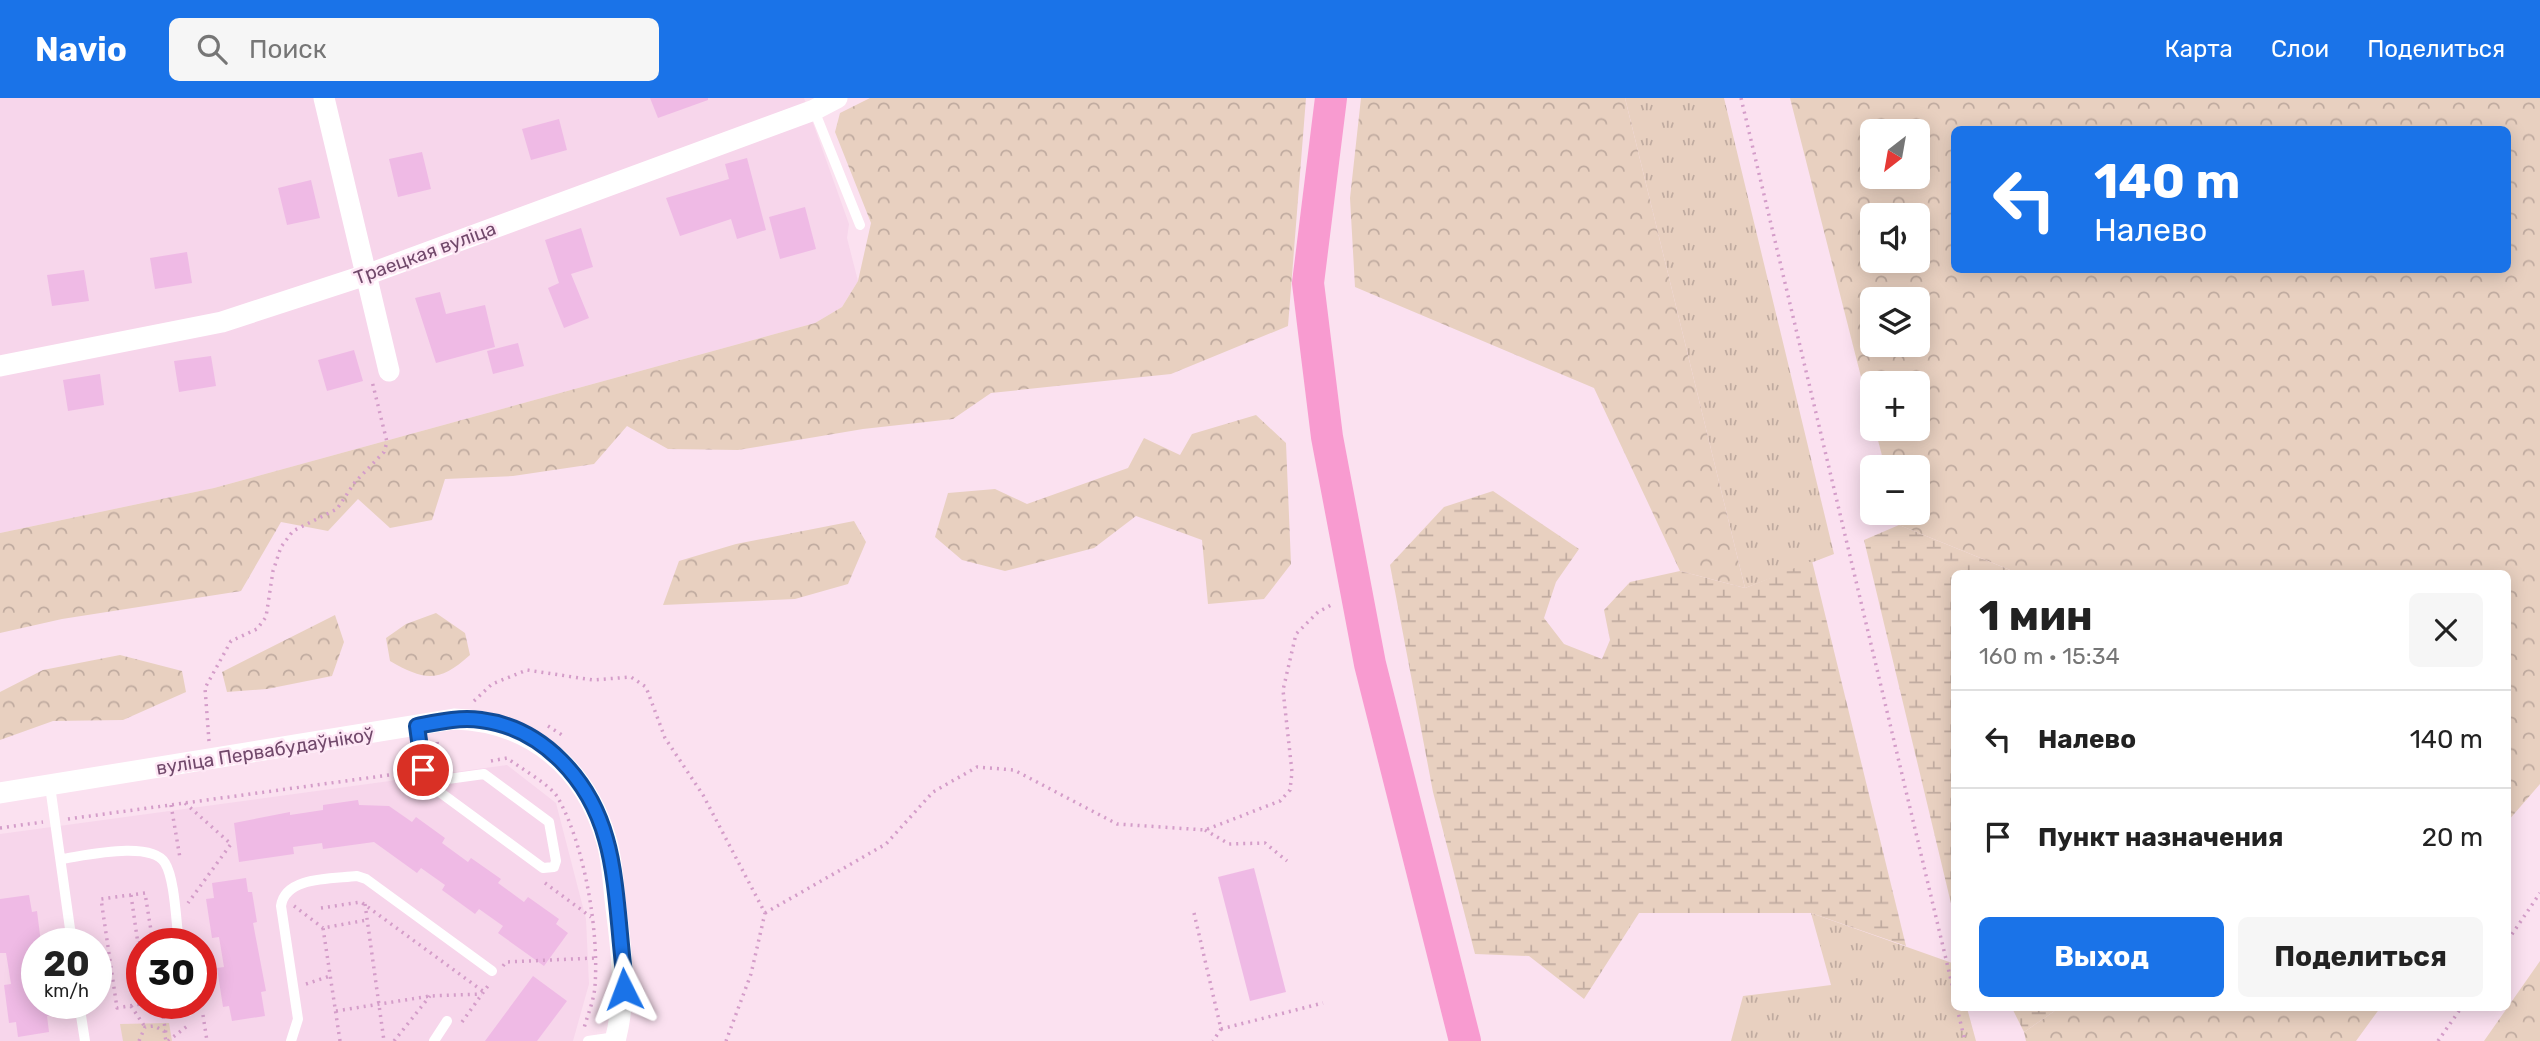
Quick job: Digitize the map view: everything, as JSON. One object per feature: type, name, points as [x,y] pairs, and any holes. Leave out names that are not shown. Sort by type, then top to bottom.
[{"type":"main road","points":[[1331,98],[1308,283],[1327,437],[1370,664],[1465,1041]]},
{"type":"street","points":[[324,98],[389,371]]},
{"type":"street","name":"Траецкая вуліца","points":[[0,366],[222,322],[366,275],[814,110],[838,98]]},
{"type":"street","name":"вуліца Первабудаўнікоў","points":[[0,793],[454,719],[482,720],[513,730],[544,746],[568,767],[588,795],[607,840],[624,973],[623,1006],[616,1039]]},
{"type":"lane","points":[[814,110],[860,225]]},
{"type":"lane","points":[[417,726],[424,776],[544,868],[554,867],[556,861],[549,822],[484,774],[424,776]]},
{"type":"lane","points":[[50,786],[70,928]]},
{"type":"lane","points":[[61,859],[142,850],[159,856],[168,871],[177,928]]},
{"type":"lane","points":[[291,1041],[298,1019],[281,906],[285,892],[297,885],[357,876],[366,879],[494,975]]},
{"type":"lane","points":[[82,1019],[85,1041]]},
{"type":"lane","points":[[434,1041],[447,1021]]},
{"type":"lane","points":[[588,1041],[616,1039]]},
{"type":"path","points":[[1741,98],[1951,980]]},
{"type":"path","points":[[209,741],[205,688],[230,640],[257,629],[266,617],[273,572],[281,547],[293,531],[337,509],[355,482],[384,452],[387,442],[372,380],[389,371]]},
{"type":"path","points":[[765,913],[886,844],[933,792],[977,767],[1014,770],[1117,824],[1205,830],[1280,801],[1290,790],[1292,772],[1283,690],[1296,634],[1318,612],[1357,593]]},
{"type":"path","points":[[474,701],[492,684],[527,670],[593,680],[631,677],[646,687],[665,738],[703,795],[765,913],[751,974],[726,1041]]},
{"type":"path","points":[[463,702],[484,701]]},
{"type":"path","points":[[545,724],[564,738]]},
{"type":"path","points":[[196,743],[222,739]]},
{"type":"path","points":[[481,762],[507,758],[557,795],[577,845],[588,898],[595,958],[595,989],[580,1041]]},
{"type":"path","points":[[0,828],[185,803],[424,776],[454,766]]},
{"type":"path","points":[[185,803],[231,844],[187,905]]},
{"type":"path","points":[[1205,830],[1229,844],[1265,843],[1287,861]]},
{"type":"path","points":[[126,1007],[117,1008],[102,899],[145,893],[150,928]]},
{"type":"path","points":[[2511,936],[2540,893]]},
{"type":"path","points":[[131,895],[136,928]]},
{"type":"path","points":[[321,908],[362,902],[483,993]]},
{"type":"path","points":[[290,903],[323,928],[340,1041]]},
{"type":"path","points":[[365,904],[384,1041]]},
{"type":"path","points":[[1194,913],[1221,1029]]},
{"type":"path","points":[[323,928],[367,920]]},
{"type":"path","points":[[455,1032],[506,962],[595,958]]},
{"type":"path","points":[[336,1012],[429,996],[483,993]]},
{"type":"path","points":[[394,1041],[429,996]]},
{"type":"path","points":[[1213,1041],[1221,1029],[1323,1003]]},
{"type":"path","points":[[1958,1011],[1965,1041]]},
{"type":"path","points":[[2438,1041],[2458,1011]]},
{"type":"path","points":[[140,1019],[145,1027]]},
{"type":"path","points":[[164,1019],[167,1039]]},
{"type":"path","points":[[167,1039],[196,1019]]},
{"type":"path","points":[[204,1019],[207,1041]]},
{"type":"path","points":[[145,1027],[159,1028],[167,1039]]},
{"type":"path","points":[[139,1041],[145,1027]]},
{"type":"shaded area","points":[[0,98],[804,98],[849,224],[847,238],[858,281],[842,307],[815,323],[214,488],[0,533]]},
{"type":"shaded area","points":[[507,765],[556,803],[586,919],[589,984],[573,1041],[0,1041],[0,834]]},
{"type":"green space","points":[[870,98],[1306,98],[1288,326],[1171,374],[991,393],[953,419],[863,429],[738,450],[668,449],[627,426],[594,464],[513,476],[445,479],[432,520],[390,528],[358,499],[328,531],[281,522],[241,591],[62,619],[0,633],[0,533],[214,488],[815,323],[842,307],[858,281],[871,223],[835,132],[840,113]]},
{"type":"green space","points":[[1361,98],[1625,98],[1745,588],[1680,571],[1594,388],[1355,287],[1350,198]]},
{"type":"green space","points":[[1625,98],[1724,98],[1834,554],[1745,588]]},
{"type":"green space","points":[[1790,98],[2540,98],[2540,784],[2511,818],[2511,570],[2010,570],[1899,525],[1930,525],[1930,455],[1882,455],[1878,441],[1930,441],[1930,371],[1860,373]]},
{"type":"green space","points":[[1256,415],[1286,443],[1291,564],[1264,599],[1208,604],[1202,540],[1136,516],[1094,548],[1005,571],[962,560],[935,537],[948,493],[995,489],[1027,504],[1128,468],[1144,438],[1180,455],[1192,434]]},
{"type":"green space","points":[[1493,491],[1579,549],[1556,582],[1544,618],[1564,644],[1602,659],[1610,640],[1604,610],[1630,582],[1680,571],[1745,588],[1812,561],[1906,946],[1811,913],[1639,913],[1584,999],[1529,956],[1475,954],[1433,792],[1390,565],[1444,507]]},
{"type":"green space","points":[[854,521],[866,542],[848,584],[795,599],[663,605],[679,561],[736,544]]},
{"type":"green space","points":[[1899,525],[2010,570],[1951,570],[1951,903],[1864,540]]},
{"type":"green space","points":[[436,613],[465,633],[470,655],[449,671],[432,676],[413,672],[390,661],[386,638],[406,624]]},
{"type":"green space","points":[[335,615],[344,642],[332,676],[267,689],[227,692],[222,672]]},
{"type":"green space","points":[[120,655],[182,671],[186,692],[123,720],[53,721],[0,740],[0,692],[43,670]]},
{"type":"green space","points":[[1811,913],[1951,963],[1951,1011],[1968,1011],[1976,1041],[1731,1041],[1743,996],[1831,985]]},
{"type":"green space","points":[[2540,961],[2540,1041],[2484,1041],[2505,1011],[2511,1011],[2511,1002]]},
{"type":"green space","points":[[2014,1011],[2055,1011],[2024,1032]]},
{"type":"green space","points":[[2055,1011],[2378,1011],[2356,1041],[2026,1041],[2024,1032]]},
{"type":"green space","points":[[169,1023],[172,1041],[123,1041],[120,1024]]},
{"type":"building","points":[[650,98],[708,98],[708,100],[658,118]]},
{"type":"building","points":[[559,119],[567,150],[531,160],[522,129]]},
{"type":"building","points":[[422,152],[431,189],[398,197],[389,159]]},
{"type":"building","points":[[747,158],[766,230],[737,239],[731,219],[680,236],[666,198],[729,179],[725,164]]},
{"type":"building","points":[[311,180],[320,218],[287,225],[278,188]]},
{"type":"building","points":[[805,207],[816,249],[780,259],[769,217]]},
{"type":"building","points":[[581,228],[593,267],[571,274],[589,318],[564,328],[548,288],[559,283],[545,240]]},
{"type":"building","points":[[187,252],[192,283],[155,289],[150,258]]},
{"type":"building","points":[[84,270],[89,301],[52,306],[47,275]]},
{"type":"building","points":[[440,292],[446,314],[485,305],[495,347],[436,363],[415,298]]},
{"type":"building","points":[[518,343],[524,366],[493,374],[487,351]]},
{"type":"building","points":[[354,350],[363,381],[327,391],[318,360]]},
{"type":"building","points":[[211,356],[216,386],[179,392],[174,361]]},
{"type":"building","points":[[100,374],[104,405],[68,411],[63,380]]},
{"type":"building","points":[[358,800],[359,805],[389,806],[412,822],[416,817],[445,838],[442,843],[468,862],[471,858],[501,879],[498,883],[524,902],[528,897],[559,919],[556,924],[568,933],[544,966],[498,933],[503,926],[479,909],[475,914],[442,890],[445,885],[421,868],[417,873],[374,842],[323,849],[322,843],[293,847],[294,854],[239,862],[234,823],[290,812],[290,815],[323,810],[323,805]]},
{"type":"building","points":[[1254,868],[1286,992],[1250,1001],[1218,877]]},
{"type":"building","points":[[246,878],[248,892],[252,892],[257,922],[253,923],[266,991],[261,992],[265,1016],[232,1021],[229,1006],[223,1007],[217,968],[224,967],[217,928],[210,928],[206,899],[214,898],[212,883]]},
{"type":"building","points":[[29,895],[32,912],[37,911],[39,928],[21,928],[21,1019],[47,1019],[49,1032],[18,1037],[16,1022],[9,1023],[4,985],[11,984],[6,953],[0,953],[0,899]]},
{"type":"building","points":[[533,976],[567,1001],[537,1041],[485,1041]]},
{"type":"route","points":[[423,770],[417,726],[454,719],[482,720],[513,730],[544,746],[568,767],[588,795],[607,840],[624,989]]}]
